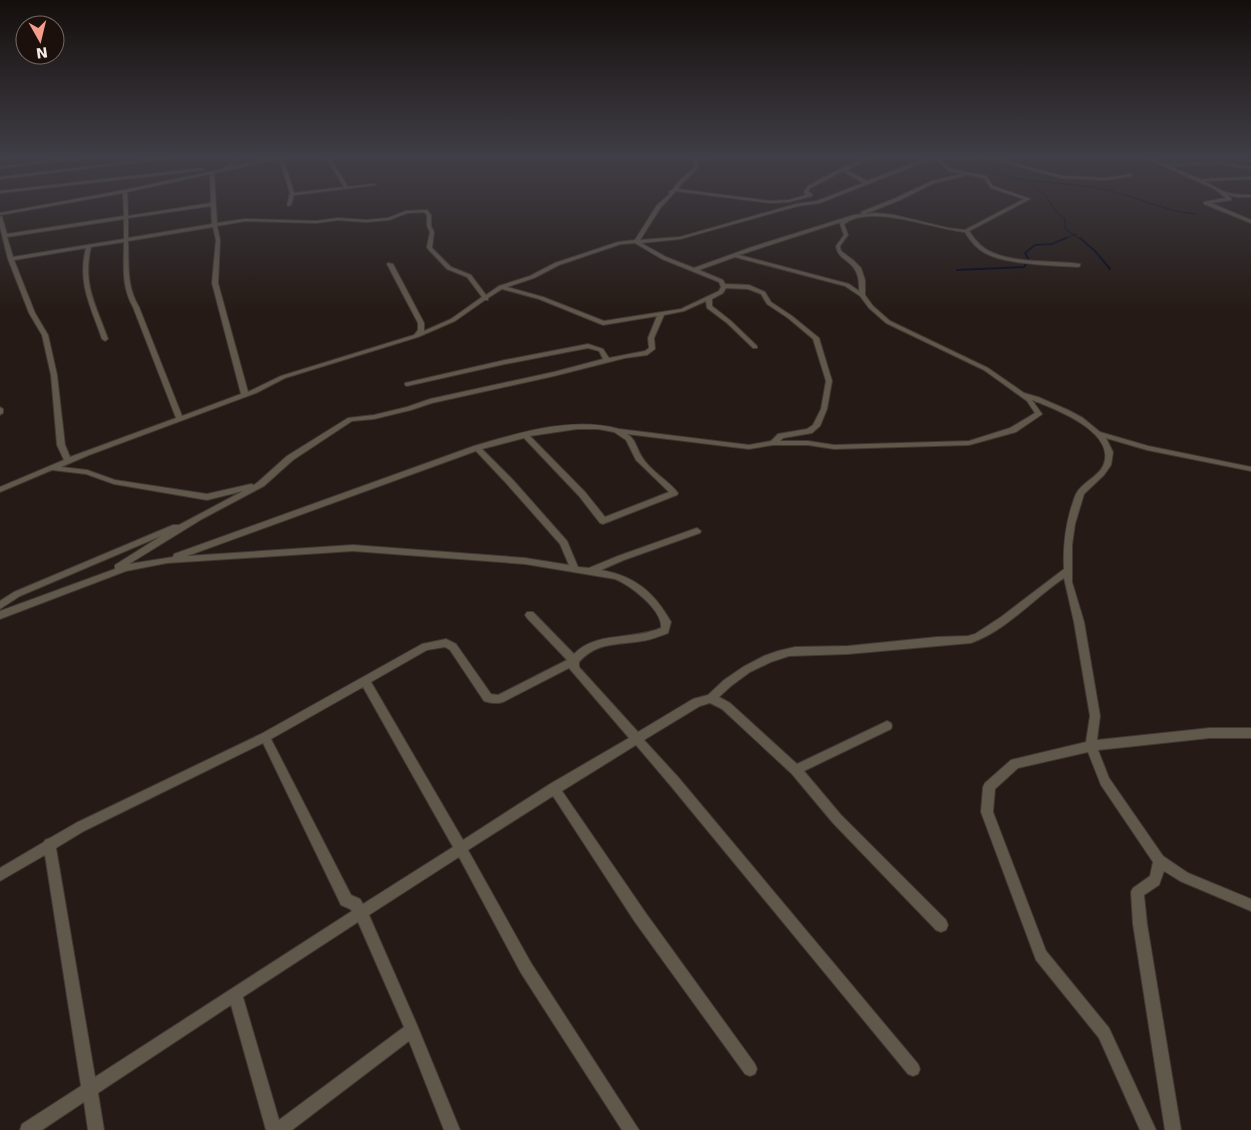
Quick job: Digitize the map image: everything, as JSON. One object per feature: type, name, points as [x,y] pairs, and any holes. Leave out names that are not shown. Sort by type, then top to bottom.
[{"type":"street","points":[[36,209],[0,216],[11,259],[32,313],[45,335],[54,375],[61,445],[68,460]]},
{"type":"street","points":[[126,209],[124,270],[131,301],[136,307],[180,419]]},
{"type":"street","points":[[5,236],[181,209]]},
{"type":"street","points":[[213,209],[218,240],[214,283],[221,302],[245,395]]},
{"type":"street","points":[[636,242],[657,209]]},
{"type":"street","points":[[0,483],[0,490],[68,460],[245,395],[283,377],[416,336],[452,320],[486,299],[501,287],[532,277],[557,264],[620,243],[680,238],[785,209]]},
{"type":"street","points":[[693,270],[874,209]]},
{"type":"street","points":[[856,216],[876,214],[894,216],[948,229],[966,231],[1009,209]]},
{"type":"street","points":[[1220,209],[1251,222]]},
{"type":"street","points":[[11,259],[255,218],[316,222],[338,219],[378,220],[401,216],[406,212],[425,211],[429,215],[428,226],[432,232],[429,247],[431,251],[442,259],[451,270],[466,274],[480,288],[486,299]]},
{"type":"street","points":[[848,219],[842,224],[846,235],[838,246],[838,252],[852,260],[857,267],[863,282],[862,295]]},
{"type":"street","points":[[966,231],[981,248],[997,255],[1045,263],[1078,265]]},
{"type":"street","points":[[636,242],[654,254],[721,281],[724,286]]},
{"type":"street","points":[[89,246],[85,261],[85,286],[105,339]]},
{"type":"street","points":[[167,560],[477,448],[525,435],[590,427],[749,446],[772,443],[808,443],[834,447],[969,443],[1013,430],[1039,414],[1029,400],[994,374],[971,361],[888,322],[871,307],[862,295],[847,285],[734,255]]},
{"type":"street","points":[[390,264],[421,323],[422,330],[416,336]]},
{"type":"street","points":[[501,287],[540,298],[603,323],[688,308],[721,292],[724,286]]},
{"type":"street","points":[[724,286],[749,287],[763,293],[769,303],[816,338],[821,349],[829,381],[824,409],[816,426],[809,431],[781,436],[772,443]]},
{"type":"street","points":[[710,298],[709,307],[755,346]]},
{"type":"street","points":[[107,574],[199,517],[261,484],[290,458],[350,419],[374,417],[409,409],[430,401],[648,353],[652,349],[651,338],[661,314]]},
{"type":"street","points":[[407,384],[588,346],[601,350],[606,359],[604,362]]},
{"type":"street","points":[[1018,393],[1047,403],[1080,419],[1097,432],[1108,445],[1109,456],[1107,465],[1101,475],[1081,492],[1066,534],[1068,582],[1079,622],[1096,716],[1091,746],[1105,781],[1159,860],[1184,877],[1251,905]]},
{"type":"street","points":[[525,435],[582,494],[603,521],[674,493],[641,461],[629,438],[615,430]]},
{"type":"street","points":[[1097,432],[1147,448],[1251,469]]},
{"type":"street","points":[[477,448],[564,543],[574,570]]},
{"type":"street","points":[[48,468],[87,472],[114,482],[207,497],[261,484]]},
{"type":"street","points":[[0,606],[17,594],[199,517]]},
{"type":"street","points":[[586,573],[621,558],[697,532]]},
{"type":"street","points":[[0,615],[125,568],[167,560],[353,548],[525,561],[586,573],[605,574],[624,579],[657,606],[666,622],[665,630],[656,636],[616,640],[586,649],[574,661],[499,699],[488,698],[453,647],[446,643],[425,647],[265,737],[80,826],[0,876]]},
{"type":"street","points":[[28,1130],[554,788],[696,702],[711,698],[722,685],[765,660],[790,652],[832,652],[939,640],[969,640],[981,635],[1068,570]]},
{"type":"street","points":[[530,615],[574,661],[574,668],[636,739],[913,1069]]},
{"type":"street","points":[[364,681],[461,849],[526,968],[631,1130]]},
{"type":"street","points":[[711,698],[726,706],[796,770],[837,820],[941,925]]},
{"type":"street","points":[[796,770],[887,726]]},
{"type":"street","points":[[1148,1130],[1104,1033],[1041,954],[988,812],[989,787],[1015,764],[1091,746],[1210,733],[1251,733]]},
{"type":"street","points":[[265,737],[346,900],[355,904],[361,913],[412,1030],[452,1130]]},
{"type":"street","points":[[554,788],[640,917],[750,1069]]},
{"type":"street","points":[[49,844],[88,1092],[96,1130]]},
{"type":"street","points":[[1159,860],[1159,874],[1152,884],[1137,892],[1140,924],[1172,1130]]},
{"type":"street","points":[[235,994],[274,1130]]},
{"type":"street","points":[[279,1130],[412,1030]]},
{"type":"waterway","points":[[1054,209],[1065,219],[1065,229],[1074,235]]},
{"type":"waterway","points":[[1168,209],[1195,214]]},
{"type":"waterway","points":[[1063,240],[1074,235]]},
{"type":"waterway","points":[[1074,235],[1082,240]]},
{"type":"waterway","points":[[957,270],[1024,267],[1029,260],[1025,253],[1035,245],[1052,244],[1066,238]]},
{"type":"waterway","points":[[1080,238],[1096,252],[1110,269]]}]
